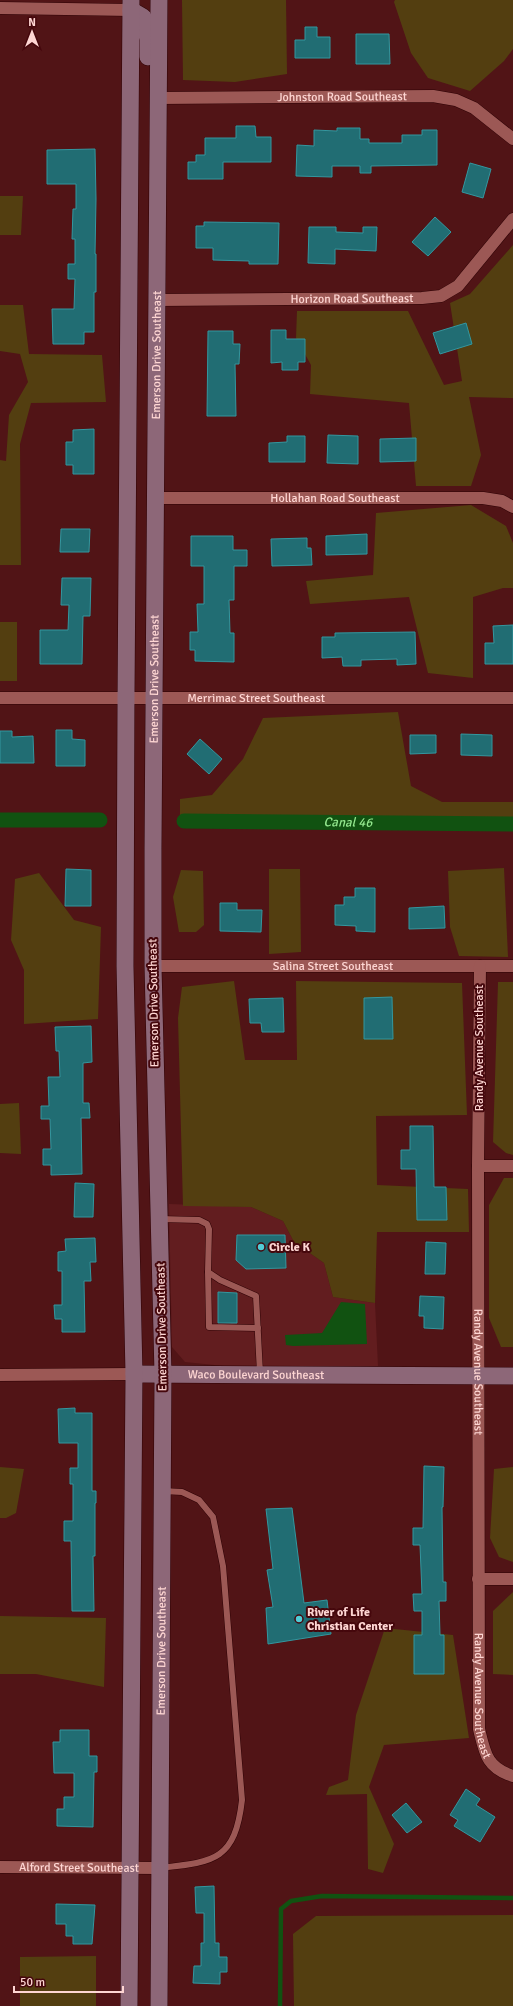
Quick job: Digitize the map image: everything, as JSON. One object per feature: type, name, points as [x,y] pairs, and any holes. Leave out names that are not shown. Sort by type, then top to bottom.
[{"type":"street","name":"Emerson Drive Southeast","points":[[159,0],[153,699],[153,966],[163,1374],[159,2006]]},
{"type":"street","points":[[129,2006],[134,1374],[126,974],[126,699],[131,5]]},
{"type":"street","points":[[0,8],[131,5],[143,17],[148,39],[148,98],[158,160]]},
{"type":"street","name":"Johnston Road Southeast","points":[[158,98],[433,96],[456,100],[474,108],[513,139]]},
{"type":"street","name":"Horizon Road Southeast","points":[[157,300],[422,298],[441,296],[458,286],[513,219]]},
{"type":"street","name":"Hollahan Road Southeast","points":[[155,498],[482,498],[502,501],[513,507]]},
{"type":"street","name":"Merrimac Street Southeast","points":[[0,698],[513,698]]},
{"type":"street","name":"Salina Street Southeast","points":[[153,966],[513,966]]},
{"type":"street","name":"Randy Avenue Southeast","points":[[480,966],[478,1166],[480,1376],[478,1579],[479,1729],[484,1753],[499,1771],[513,1776]]},
{"type":"street","points":[[478,1166],[513,1166]]},
{"type":"street","name":"Waco Boulevard Southeast","points":[[0,1374],[513,1376]]},
{"type":"street","points":[[478,1579],[513,1579]]},
{"type":"street","name":"Alford Street Southeast","points":[[0,1868],[159,1868]]},
{"type":"lane","points":[[159,1219],[199,1220],[207,1224],[208,1327],[258,1328]]},
{"type":"lane","points":[[208,1272],[220,1280],[256,1296],[260,1374]]},
{"type":"lane","points":[[159,1868],[199,1863],[215,1858],[230,1845],[240,1821],[242,1800],[223,1566],[213,1517],[199,1500],[182,1492],[162,1491]]},
{"type":"shaded area","points":[[182,0],[286,0],[287,74],[235,82],[183,80]]},
{"type":"shaded area","points":[[395,0],[513,0],[513,49],[504,61],[470,91],[428,78],[411,53],[394,2]]},
{"type":"shaded area","points":[[0,196],[23,196],[21,235],[0,235]]},
{"type":"shaded area","points":[[513,245],[513,398],[469,397],[481,455],[471,486],[416,486],[409,403],[310,394],[311,365],[296,338],[297,311],[408,311],[444,385],[462,381],[450,303],[470,294]]},
{"type":"shaded area","points":[[0,305],[23,305],[29,354],[102,355],[106,402],[31,403],[20,444],[21,565],[0,565],[0,460],[6,461],[9,415],[28,382],[20,354],[0,351]]},
{"type":"shaded area","points":[[471,505],[506,526],[513,543],[513,588],[503,588],[473,597],[473,678],[428,673],[409,597],[310,604],[306,581],[373,575],[376,513]]},
{"type":"shaded area","points":[[0,622],[17,622],[17,681],[0,681]]},
{"type":"shaded area","points":[[398,712],[411,786],[442,802],[513,802],[513,818],[180,815],[180,799],[212,795],[243,759],[263,718]]},
{"type":"shaded area","points":[[504,868],[508,957],[459,956],[450,927],[448,871]]},
{"type":"shaded area","points":[[269,869],[300,869],[301,952],[269,954]]},
{"type":"shaded area","points":[[181,870],[203,871],[204,925],[196,932],[179,932],[173,897]]},
{"type":"shaded area","points":[[39,873],[74,920],[101,927],[98,1019],[24,1024],[24,970],[11,940],[15,879]]},
{"type":"shaded area","points":[[234,981],[245,1060],[297,1060],[296,981],[462,983],[467,1115],[376,1116],[377,1185],[468,1189],[469,1232],[377,1232],[375,1303],[333,1297],[324,1263],[294,1242],[283,1221],[251,1207],[183,1206],[178,1018],[182,987]]},
{"type":"shaded area","points":[[498,982],[513,982],[513,1155],[506,1153],[493,1142]]},
{"type":"shaded area","points":[[19,1103],[21,1154],[0,1153],[0,1104]]},
{"type":"shaded area","points":[[504,1178],[513,1178],[513,1347],[501,1347],[489,1318],[489,1205]]},
{"type":"shaded area","points":[[169,1204],[251,1207],[283,1221],[294,1242],[324,1263],[333,1297],[375,1303],[378,1366],[224,1366],[185,1362],[172,1347]]},
{"type":"shaded area","points":[[341,1302],[365,1304],[367,1344],[286,1345],[285,1335],[322,1333]]},
{"type":"shaded area","points":[[0,1467],[24,1469],[16,1513],[6,1518],[0,1518]]},
{"type":"shaded area","points":[[513,1467],[513,1562],[499,1557],[490,1538],[494,1469]]},
{"type":"shaded area","points":[[513,1592],[513,1675],[493,1674],[493,1611]]},
{"type":"shaded area","points":[[0,1616],[106,1618],[104,1687],[36,1674],[0,1674]]},
{"type":"shaded area","points":[[385,1628],[453,1635],[469,1738],[384,1745],[369,1787],[394,1844],[383,1873],[368,1869],[367,1794],[326,1795],[329,1787],[348,1780],[356,1715]]},
{"type":"shaded area","points":[[513,1915],[513,2006],[294,2006],[293,1934],[316,1916]]},
{"type":"shaded area","points":[[96,1956],[96,2006],[20,2006],[20,1957]]},
{"type":"building","points":[[305,27],[317,27],[317,37],[330,37],[330,58],[295,58],[295,40],[305,40]]},
{"type":"building","points":[[356,34],[389,34],[390,64],[356,64]]},
{"type":"building","points":[[236,126],[255,126],[256,137],[271,137],[271,162],[223,162],[223,179],[188,179],[188,162],[196,162],[196,155],[205,155],[205,138],[236,138]]},
{"type":"building","points":[[337,128],[360,128],[360,139],[369,139],[369,143],[402,143],[402,135],[422,135],[422,130],[437,130],[437,165],[371,166],[371,173],[360,173],[360,166],[332,166],[332,177],[296,176],[297,145],[314,146],[314,130],[337,131]]},
{"type":"building","points":[[95,149],[96,292],[94,292],[94,332],[84,332],[84,344],[53,344],[52,309],[74,309],[75,279],[68,279],[68,264],[75,264],[75,239],[72,239],[73,209],[76,209],[76,184],[47,184],[47,150]]},
{"type":"building","points":[[470,163],[491,169],[483,198],[462,192]]},
{"type":"building","points":[[435,217],[451,232],[428,256],[412,242]]},
{"type":"building","points":[[204,222],[279,223],[278,264],[249,264],[249,261],[213,260],[213,248],[196,248],[196,226],[204,226]]},
{"type":"building","points":[[309,227],[336,227],[336,232],[363,233],[363,227],[377,227],[376,251],[335,249],[335,264],[308,263]]},
{"type":"building","points":[[466,323],[472,344],[440,354],[433,333]]},
{"type":"building","points":[[271,330],[286,330],[286,339],[305,339],[305,362],[298,362],[298,370],[282,370],[282,362],[271,363]]},
{"type":"building","points":[[208,331],[233,331],[233,344],[240,344],[239,364],[235,364],[236,416],[207,416]]},
{"type":"building","points":[[94,429],[94,474],[73,474],[73,465],[66,465],[66,442],[73,442],[73,430]]},
{"type":"building","points":[[328,435],[358,436],[358,464],[327,463]]},
{"type":"building","points":[[287,436],[305,436],[305,462],[269,462],[269,443],[287,442]]},
{"type":"building","points":[[416,438],[416,461],[380,462],[380,439]]},
{"type":"building","points":[[61,529],[90,529],[89,552],[60,552]]},
{"type":"building","points":[[367,534],[367,554],[326,555],[326,536]]},
{"type":"building","points":[[191,536],[233,536],[233,550],[247,550],[247,566],[234,566],[234,600],[229,600],[230,633],[234,633],[234,662],[195,661],[195,650],[190,650],[190,632],[198,632],[197,604],[204,604],[204,566],[191,566]]},
{"type":"building","points":[[307,538],[307,548],[311,548],[312,565],[272,566],[271,539]]},
{"type":"building","points":[[62,578],[91,578],[90,616],[83,616],[82,664],[40,664],[40,630],[68,630],[69,605],[61,605]]},
{"type":"building","points":[[513,625],[513,664],[485,664],[485,643],[494,643],[493,626]]},
{"type":"building","points":[[415,632],[416,664],[397,665],[397,659],[361,660],[361,666],[343,666],[342,657],[322,658],[322,637],[335,637],[335,633]]},
{"type":"building","points":[[56,730],[72,730],[72,739],[85,740],[85,766],[56,766]]},
{"type":"building","points":[[0,731],[12,731],[12,737],[33,736],[34,763],[0,763]]},
{"type":"building","points":[[461,734],[492,735],[492,756],[461,755]]},
{"type":"building","points":[[410,735],[436,735],[436,753],[410,754]]},
{"type":"building","points":[[200,739],[222,759],[209,774],[187,754]]},
{"type":"building","points":[[66,869],[91,870],[91,906],[65,906]]},
{"type":"building","points":[[355,888],[375,888],[375,932],[356,931],[356,926],[335,925],[335,905],[344,905],[344,897],[355,897]]},
{"type":"building","points":[[220,903],[237,903],[237,910],[262,910],[261,932],[220,931]]},
{"type":"building","points":[[444,906],[445,928],[409,929],[409,908]]},
{"type":"building","points":[[392,997],[393,1039],[364,1039],[364,998]]},
{"type":"building","points":[[283,998],[284,1032],[262,1032],[261,1023],[250,1023],[249,999]]},
{"type":"building","points":[[91,1026],[92,1062],[83,1063],[83,1103],[89,1103],[90,1118],[81,1118],[82,1174],[51,1175],[51,1165],[43,1165],[43,1149],[51,1149],[50,1119],[41,1119],[41,1106],[49,1106],[48,1077],[60,1077],[59,1051],[56,1051],[55,1027]]},
{"type":"building","points":[[410,1126],[433,1126],[434,1187],[446,1187],[447,1220],[417,1220],[416,1169],[401,1169],[401,1150],[410,1150]]},
{"type":"building","points":[[75,1183],[94,1184],[93,1217],[74,1217]]},
{"type":"building","name":"Circle K","points":[[237,1235],[285,1235],[286,1268],[246,1269],[236,1260]]},
{"type":"building","points":[[95,1238],[96,1262],[90,1262],[91,1281],[84,1281],[85,1332],[62,1332],[62,1319],[55,1319],[54,1305],[62,1305],[62,1271],[58,1271],[58,1252],[66,1251],[65,1239]]},
{"type":"building","points":[[426,1242],[446,1243],[445,1274],[425,1274]]},
{"type":"building","points":[[218,1292],[237,1293],[237,1323],[218,1323]]},
{"type":"building","points":[[420,1296],[444,1297],[443,1329],[424,1328],[424,1316],[419,1316]]},
{"type":"building","points":[[75,1408],[75,1413],[92,1413],[92,1491],[96,1491],[95,1556],[93,1556],[94,1611],[72,1611],[71,1541],[64,1541],[64,1521],[73,1521],[73,1484],[70,1484],[70,1468],[78,1468],[78,1443],[59,1443],[58,1409]]},
{"type":"building","points":[[424,1466],[444,1467],[442,1507],[443,1582],[446,1582],[446,1601],[439,1601],[440,1635],[444,1635],[444,1674],[414,1674],[414,1635],[422,1635],[422,1611],[414,1611],[413,1594],[422,1594],[420,1545],[413,1545],[413,1528],[423,1528]]},
{"type":"building","points":[[292,1508],[304,1603],[327,1600],[331,1634],[268,1644],[266,1608],[273,1607],[267,1570],[273,1569],[266,1509]]},
{"type":"building","points":[[60,1730],[89,1730],[89,1756],[97,1756],[97,1772],[94,1772],[93,1827],[57,1826],[57,1809],[64,1809],[64,1797],[74,1797],[74,1773],[54,1773],[53,1742],[60,1742]]},
{"type":"building","points":[[466,1789],[480,1799],[476,1805],[495,1817],[480,1842],[454,1826],[458,1820],[450,1815]]},
{"type":"building","points":[[406,1803],[422,1822],[407,1833],[392,1815]]},
{"type":"building","points":[[214,1886],[215,1943],[219,1943],[219,1957],[227,1957],[227,1972],[220,1972],[220,1984],[193,1983],[194,1966],[201,1966],[201,1943],[204,1943],[204,1913],[196,1913],[195,1887]]},
{"type":"building","points":[[56,1904],[95,1905],[92,1944],[73,1944],[73,1936],[66,1936],[66,1924],[56,1924]]},
{"type":"waterway","name":"Canal 46","points":[[0,820],[100,820]]},
{"type":"waterway","name":"Canal 46","points":[[184,821],[513,824]]},
{"type":"waterway","points":[[280,2006],[281,1909],[291,1901],[322,1896],[513,1898]]},
{"type":"place","name":"Circle K","points":[[261,1247]]},
{"type":"place","name":"River of Life Christian Center","points":[[299,1619]]}]
